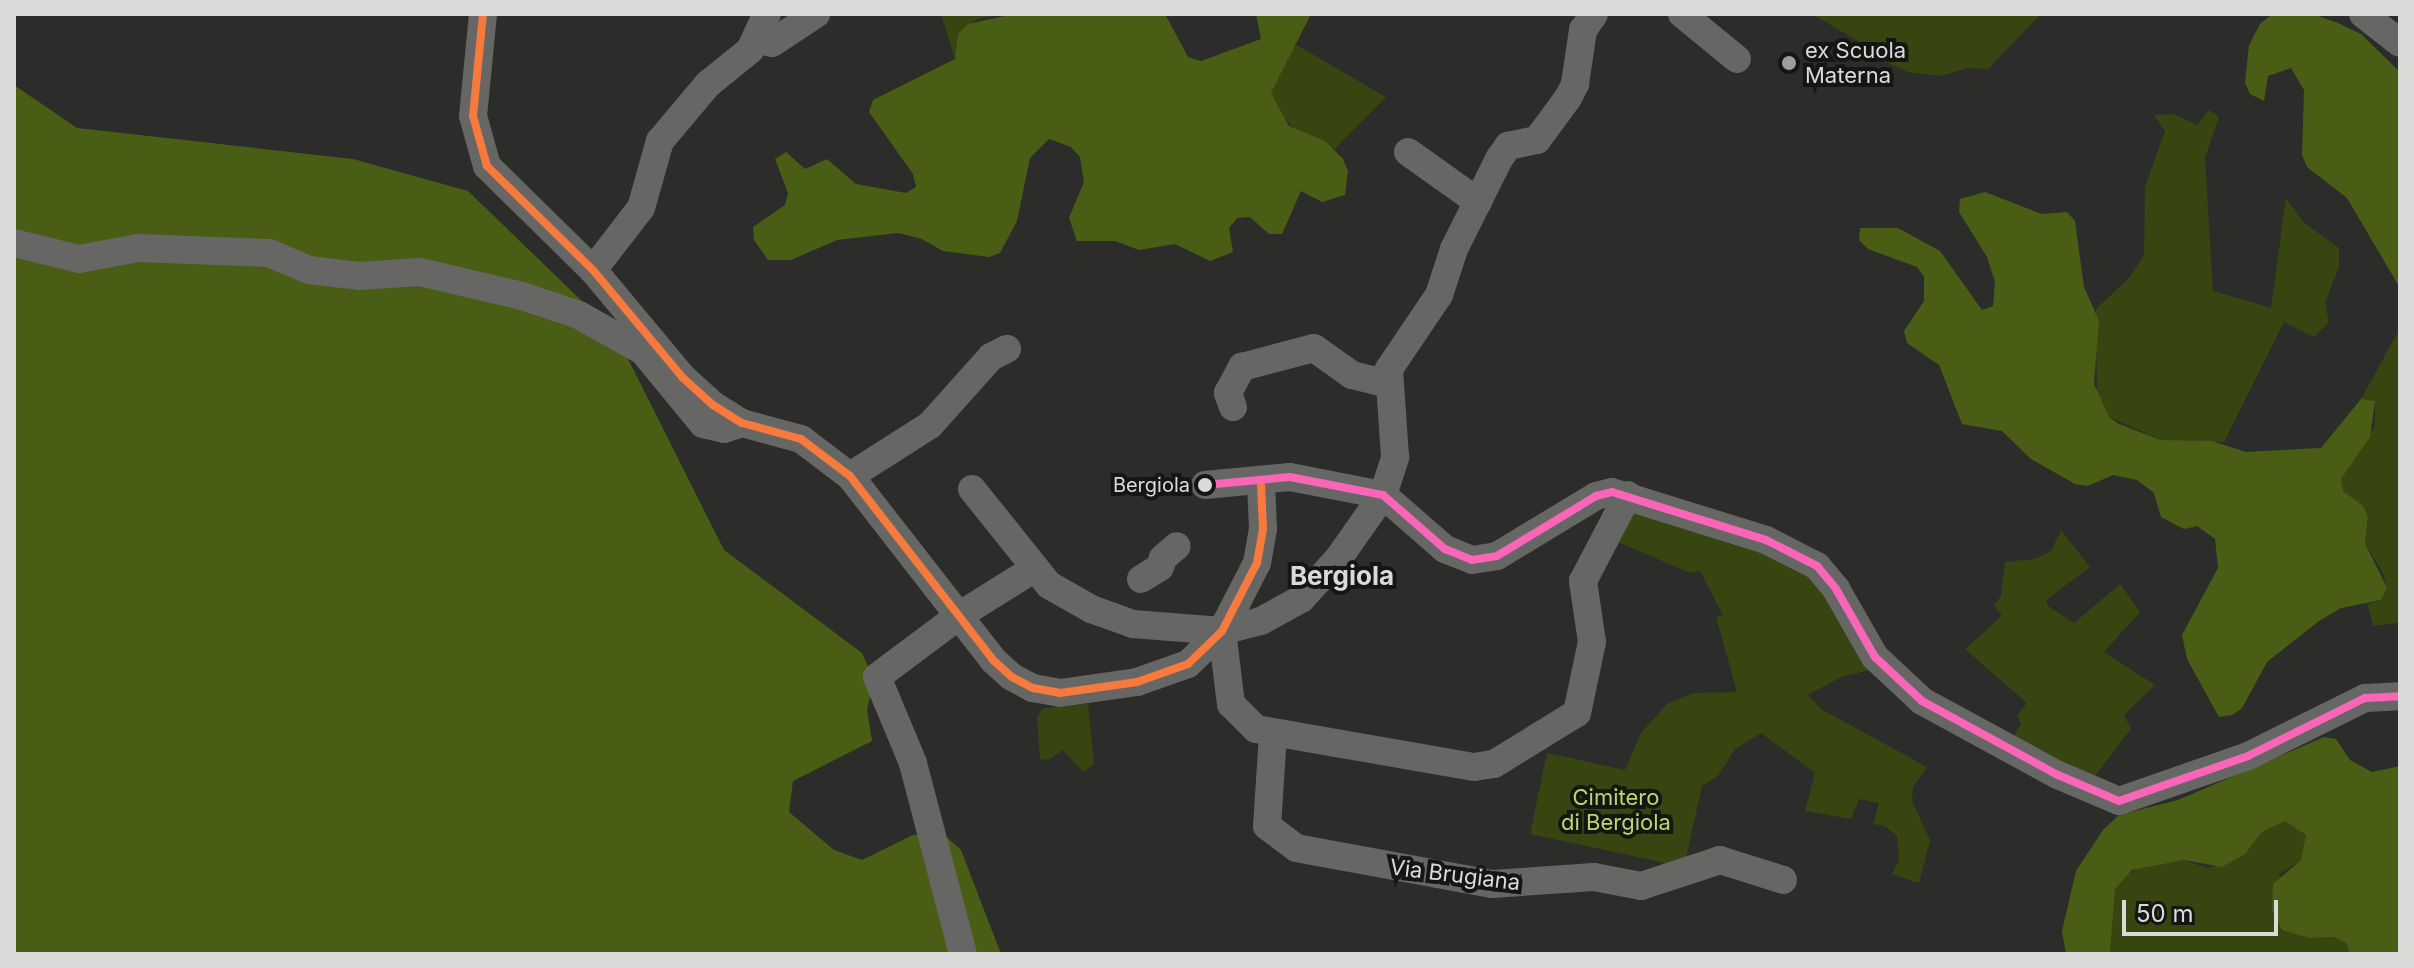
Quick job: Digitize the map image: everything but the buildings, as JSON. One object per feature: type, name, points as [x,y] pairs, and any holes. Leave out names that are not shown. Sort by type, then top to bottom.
[{"type":"street","points":[[483,14],[473,116],[487,166],[593,270],[682,377],[742,423],[801,439],[850,476],[1012,677],[1060,693],[1166,674],[1188,664],[1222,631],[1261,550],[1261,483]]},
{"type":"street","points":[[593,270],[641,208],[660,141],[708,84],[762,27],[772,43],[816,14]]},
{"type":"street","points":[[972,489],[1032,570],[1070,600],[1133,624],[1222,631],[1261,621],[1301,599],[1338,559],[1383,495],[1395,457],[1389,369],[1439,295],[1478,202],[1508,146],[1537,140],[1568,98],[1575,84],[1583,30],[1594,14]]},
{"type":"street","points":[[1682,14],[1737,59]]},
{"type":"street","points":[[2363,14],[2400,43]]},
{"type":"street","points":[[1408,152],[1478,202]]},
{"type":"street","points":[[14,243],[79,259],[138,248],[269,253],[309,270],[359,276],[420,272],[522,296],[579,315],[643,351],[703,424],[724,429],[742,423]]},
{"type":"street","points":[[1233,407],[1228,393],[1231,379],[1242,367],[1314,348],[1352,375],[1389,384]]},
{"type":"street","points":[[850,476],[930,425],[991,357],[1007,349]]},
{"type":"street","points":[[1205,485],[1261,483],[1290,477],[1383,495],[1445,549],[1482,561],[1596,496],[1628,495],[1766,540],[1817,566],[1836,589],[1875,657],[1902,685],[1960,724],[2108,797],[2144,797],[2248,756],[2365,698],[2400,696]]},
{"type":"street","points":[[1222,631],[1231,704],[1248,724],[1273,734],[1483,767],[1577,713],[1592,642],[1583,581],[1628,495]]},
{"type":"street","points":[[1141,579],[1160,567],[1177,546]]},
{"type":"street","points":[[963,954],[913,763],[877,677],[960,615],[1032,570]]},
{"type":"street","name":"Via Brugiana","points":[[1273,734],[1267,826],[1296,848],[1492,884],[1594,877],[1641,886],[1720,860],[1783,880]]},
{"type":"green space","points":[[941,14],[1014,14],[979,18],[958,34],[955,59]]},
{"type":"green space","points":[[1014,14],[1165,14],[1188,57],[1201,61],[1261,39],[1256,14],[1311,14],[1271,93],[1289,126],[1325,141],[1343,159],[1348,171],[1345,195],[1322,202],[1301,191],[1282,234],[1269,234],[1250,217],[1237,218],[1229,228],[1233,252],[1210,261],[1175,244],[1139,250],[1115,241],[1077,241],[1069,218],[1084,182],[1080,157],[1071,147],[1049,139],[1030,158],[1017,221],[1000,253],[989,257],[943,251],[922,239],[898,233],[837,240],[791,260],[768,260],[754,240],[753,227],[785,205],[788,193],[775,159],[786,152],[805,169],[827,159],[856,184],[906,193],[916,187],[913,174],[869,112],[873,100],[955,59],[958,34],[968,24]]},
{"type":"green space","points":[[1812,14],[2041,14],[1988,69],[1968,68],[1939,76],[1908,72],[1866,53],[1858,41]]},
{"type":"green space","points":[[2272,14],[2315,15],[2338,23],[2361,34],[2400,72],[2400,288],[2347,198],[2307,167],[2302,155],[2304,90],[2291,68],[2268,76],[2264,101],[2250,94],[2245,83],[2249,45],[2260,24]]},
{"type":"green space","points":[[1295,44],[1386,97],[1335,149],[1299,134],[1274,106],[1271,93]]},
{"type":"green space","points":[[14,85],[77,128],[353,159],[468,191],[615,333],[724,550],[862,653],[874,680],[867,710],[872,741],[793,781],[789,812],[834,850],[862,860],[913,835],[941,832],[961,850],[1001,954],[14,954]]},
{"type":"green space","points":[[2209,110],[2219,117],[2205,158],[2213,291],[2271,308],[2286,198],[2303,222],[2339,248],[2339,266],[2325,303],[2329,322],[2314,337],[2284,322],[2224,442],[2161,440],[2109,417],[2097,396],[2096,309],[2130,277],[2144,255],[2145,187],[2165,131],[2154,115],[2174,114],[2197,125]]},
{"type":"green space","points":[[1985,192],[2042,214],[2067,212],[2075,221],[2084,287],[2099,321],[2094,384],[2109,417],[2119,424],[2161,440],[2212,441],[2246,452],[2321,448],[2361,399],[2375,401],[2370,437],[2341,479],[2343,491],[2363,506],[2368,517],[2365,543],[2387,588],[2381,600],[2341,608],[2319,621],[2267,662],[2242,708],[2232,715],[2219,717],[2187,659],[2182,635],[2218,568],[2215,539],[2197,526],[2184,529],[2161,517],[2154,493],[2137,480],[2113,475],[2088,486],[2075,484],[2031,459],[2002,431],[1962,424],[1939,365],[1907,343],[1904,331],[1924,301],[1924,276],[1917,267],[1868,249],[1859,240],[1860,228],[1898,228],[1940,251],[1982,310],[1993,306],[1995,282],[1987,257],[1959,212],[1960,199]]},
{"type":"green space","points":[[2400,328],[2400,610],[2398,623],[2373,626],[2368,604],[2381,600],[2387,588],[2384,575],[2365,543],[2368,517],[2343,491],[2341,479],[2375,426],[2375,401],[2361,399]]},
{"type":"green space","name":"Cimitero di Bergiola","points":[[1634,503],[1753,541],[1812,576],[1874,669],[1841,677],[1808,695],[1821,709],[1927,767],[1913,787],[1912,801],[1930,840],[1919,883],[1892,874],[1899,860],[1897,836],[1885,826],[1873,824],[1879,803],[1859,799],[1851,819],[1805,811],[1815,773],[1761,733],[1735,749],[1718,776],[1702,786],[1684,867],[1530,834],[1547,753],[1625,770],[1641,733],[1667,704],[1693,693],[1737,692],[1716,617],[1723,615],[1700,571],[1690,573],[1618,542]]},
{"type":"green space","points":[[2061,530],[2090,567],[2046,600],[2048,606],[2074,623],[2120,584],[2140,612],[2104,652],[2155,685],[2124,715],[2131,729],[2090,782],[2011,740],[2021,724],[2017,715],[2027,703],[1965,649],[2002,616],[1994,605],[2001,596],[2005,562],[2035,559],[2051,551]]},
{"type":"green space","points":[[1088,704],[1094,764],[1083,772],[1063,750],[1048,760],[1040,759],[1037,718],[1043,708]]},
{"type":"green space","points":[[2324,737],[2336,739],[2350,760],[2372,772],[2400,766],[2400,954],[2350,954],[2346,943],[2334,937],[2310,938],[2282,930],[2272,909],[2273,884],[2301,860],[2306,835],[2285,821],[2262,832],[2245,854],[2222,867],[2184,860],[2132,870],[2115,889],[2110,952],[2066,954],[2062,931],[2076,871],[2103,830],[2119,815],[2178,800]]},
{"type":"green space","points":[[2285,821],[2306,835],[2302,860],[2279,874],[2310,938],[2334,937],[2346,943],[2350,954],[2106,954],[2115,888],[2122,877],[2145,865],[2184,860],[2208,868],[2245,854],[2262,832]]},
{"type":"transit line","points":[[483,14],[473,116],[487,166],[593,270],[682,377],[713,405],[742,423],[801,439],[850,476],[993,660],[1012,677],[1033,688],[1060,693],[1137,682],[1188,664],[1222,631],[1257,563],[1263,529],[1261,483]]},
{"type":"transit line","points":[[1205,485],[1290,477],[1383,495],[1445,549],[1472,560],[1497,556],[1596,496],[1612,492],[1766,540],[1817,566],[1836,589],[1875,657],[1922,701],[2058,775],[2119,801],[2248,756],[2365,698],[2400,696]]},
{"type":"place","name":"ex Scuola Materna","points":[[1789,63]]},
{"type":"place","name":"Bergiola","points":[[1205,485]]},
{"type":"district","name":"Bergiola","points":[[1342,576]]}]
